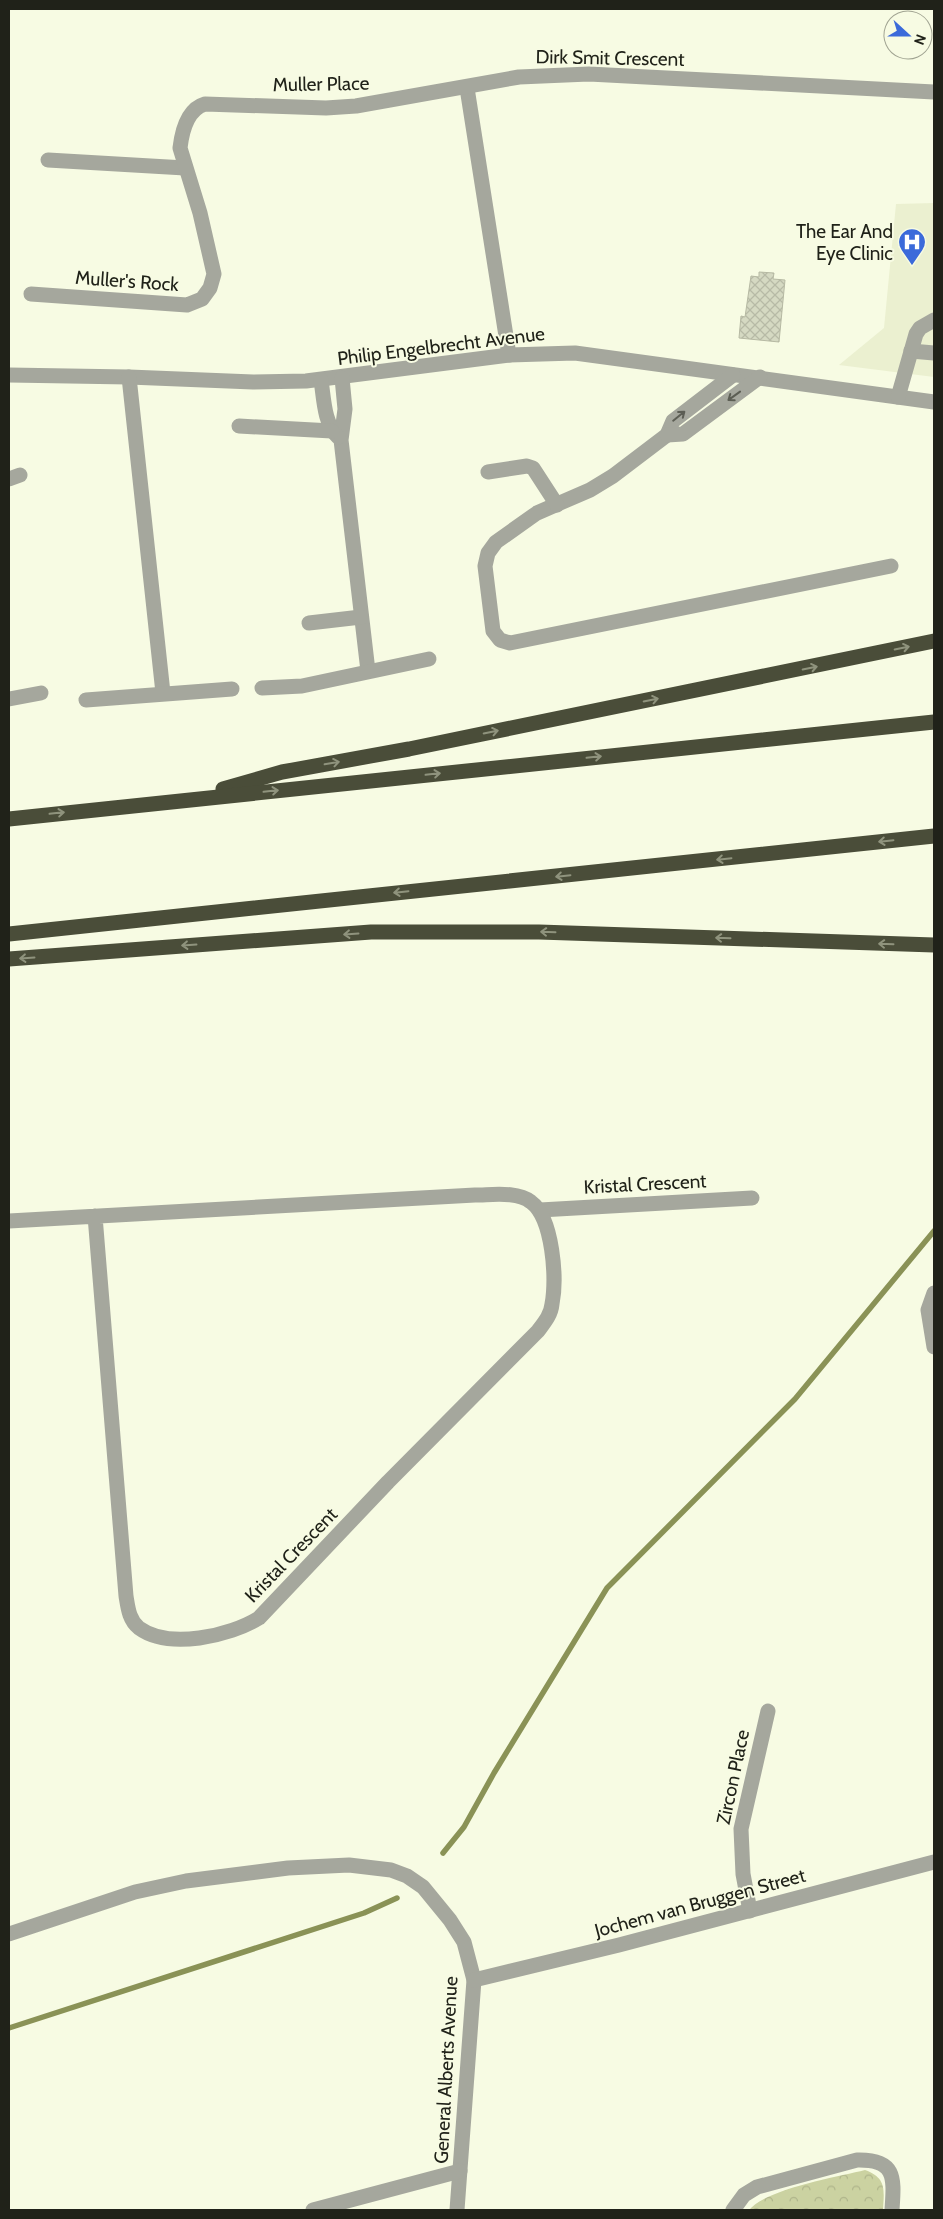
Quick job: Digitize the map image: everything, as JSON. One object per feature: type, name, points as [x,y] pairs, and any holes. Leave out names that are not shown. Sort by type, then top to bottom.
[{"type":"highway","points":[[182,800],[282,772],[419,747],[934,642]]},
{"type":"highway","points":[[9,819],[934,722]]},
{"type":"highway","points":[[9,934],[934,836]]},
{"type":"highway","points":[[9,959],[371,932],[539,932],[934,945]]},
{"type":"street","name":"Dirk Smit Crescent","points":[[466,88],[519,77],[589,74],[934,92]]},
{"type":"street","name":"Muller Place","points":[[205,104],[326,108],[356,106],[466,88]]},
{"type":"street","points":[[466,88],[509,355]]},
{"type":"street","name":"Muller's Rock","points":[[31,294],[187,305],[202,299],[210,288],[214,274],[200,213],[180,148],[184,127],[196,108],[205,104]]},
{"type":"street","points":[[48,160],[185,168]]},
{"type":"street","points":[[898,397],[910,350],[920,328],[934,320]]},
{"type":"street","points":[[910,350],[934,353]]},
{"type":"street","name":"Philip Engelbrecht Avenue","points":[[9,375],[253,382],[321,380],[509,355],[554,353],[598,355],[934,402]]},
{"type":"street","points":[[734,375],[673,421],[667,434],[601,485],[557,506],[537,513],[496,542],[488,553],[485,566],[493,631],[500,640],[510,642],[891,566]]},
{"type":"street","points":[[129,377],[163,693]]},
{"type":"street","points":[[667,434],[683,434],[760,377]]},
{"type":"street","points":[[239,426],[336,435],[345,427],[342,378]]},
{"type":"street","points":[[321,380],[325,410],[336,435],[368,671]]},
{"type":"street","points":[[488,472],[528,466],[533,468],[557,506]]},
{"type":"street","points":[[309,623],[362,617]]},
{"type":"street","points":[[262,688],[302,686],[429,659]]},
{"type":"street","points":[[86,700],[232,689]]},
{"type":"street","points":[[9,699],[40,693]]},
{"type":"street","points":[[9,1221],[475,1194],[518,1196],[530,1201],[540,1210]]},
{"type":"street","name":"Kristal Crescent","points":[[95,1216],[126,1596],[130,1617],[138,1627],[153,1635],[178,1639],[232,1632],[247,1626],[265,1612],[388,1482],[538,1331],[550,1313],[553,1292],[553,1269],[547,1225],[540,1210],[752,1198]]},
{"type":"street","points":[[934,1293],[928,1310],[928,1318],[934,1347]]},
{"type":"street","name":"Zircon Place","points":[[750,1911],[743,1874],[741,1829],[768,1711]]},
{"type":"street","name":"Jochem van Bruggen Street","points":[[474,1980],[750,1911],[934,1862]]},
{"type":"street","name":"General Alberts Avenue","points":[[9,1934],[134,1892],[186,1881],[288,1868],[349,1865],[391,1870],[407,1876],[423,1887],[437,1902],[464,1942],[474,1980],[457,2210]]},
{"type":"street","points":[[733,2210],[744,2195],[757,2187],[857,2160],[868,2160],[883,2165],[892,2174],[894,2180],[892,2210]]},
{"type":"street","points":[[313,2210],[460,2171]]},
{"type":"shaded area","name":"The Ear And Eye Clinic","points":[[934,203],[934,377],[839,365],[884,328],[896,204]]},
{"type":"green space","points":[[865,2170],[881,2181],[884,2191],[883,2210],[749,2210],[770,2196],[786,2190]]},
{"type":"building","points":[[759,272],[774,273],[773,279],[785,280],[779,342],[739,338],[741,316],[745,317],[751,276],[759,277]]},
{"type":"waterway","points":[[443,1853],[464,1827],[494,1773],[607,1588],[795,1399],[934,1231]]},
{"type":"waterway","points":[[9,2028],[364,1913],[397,1898]]},
{"type":"place","name":"The Ear And Eye Clinic","points":[[912,266]]}]
